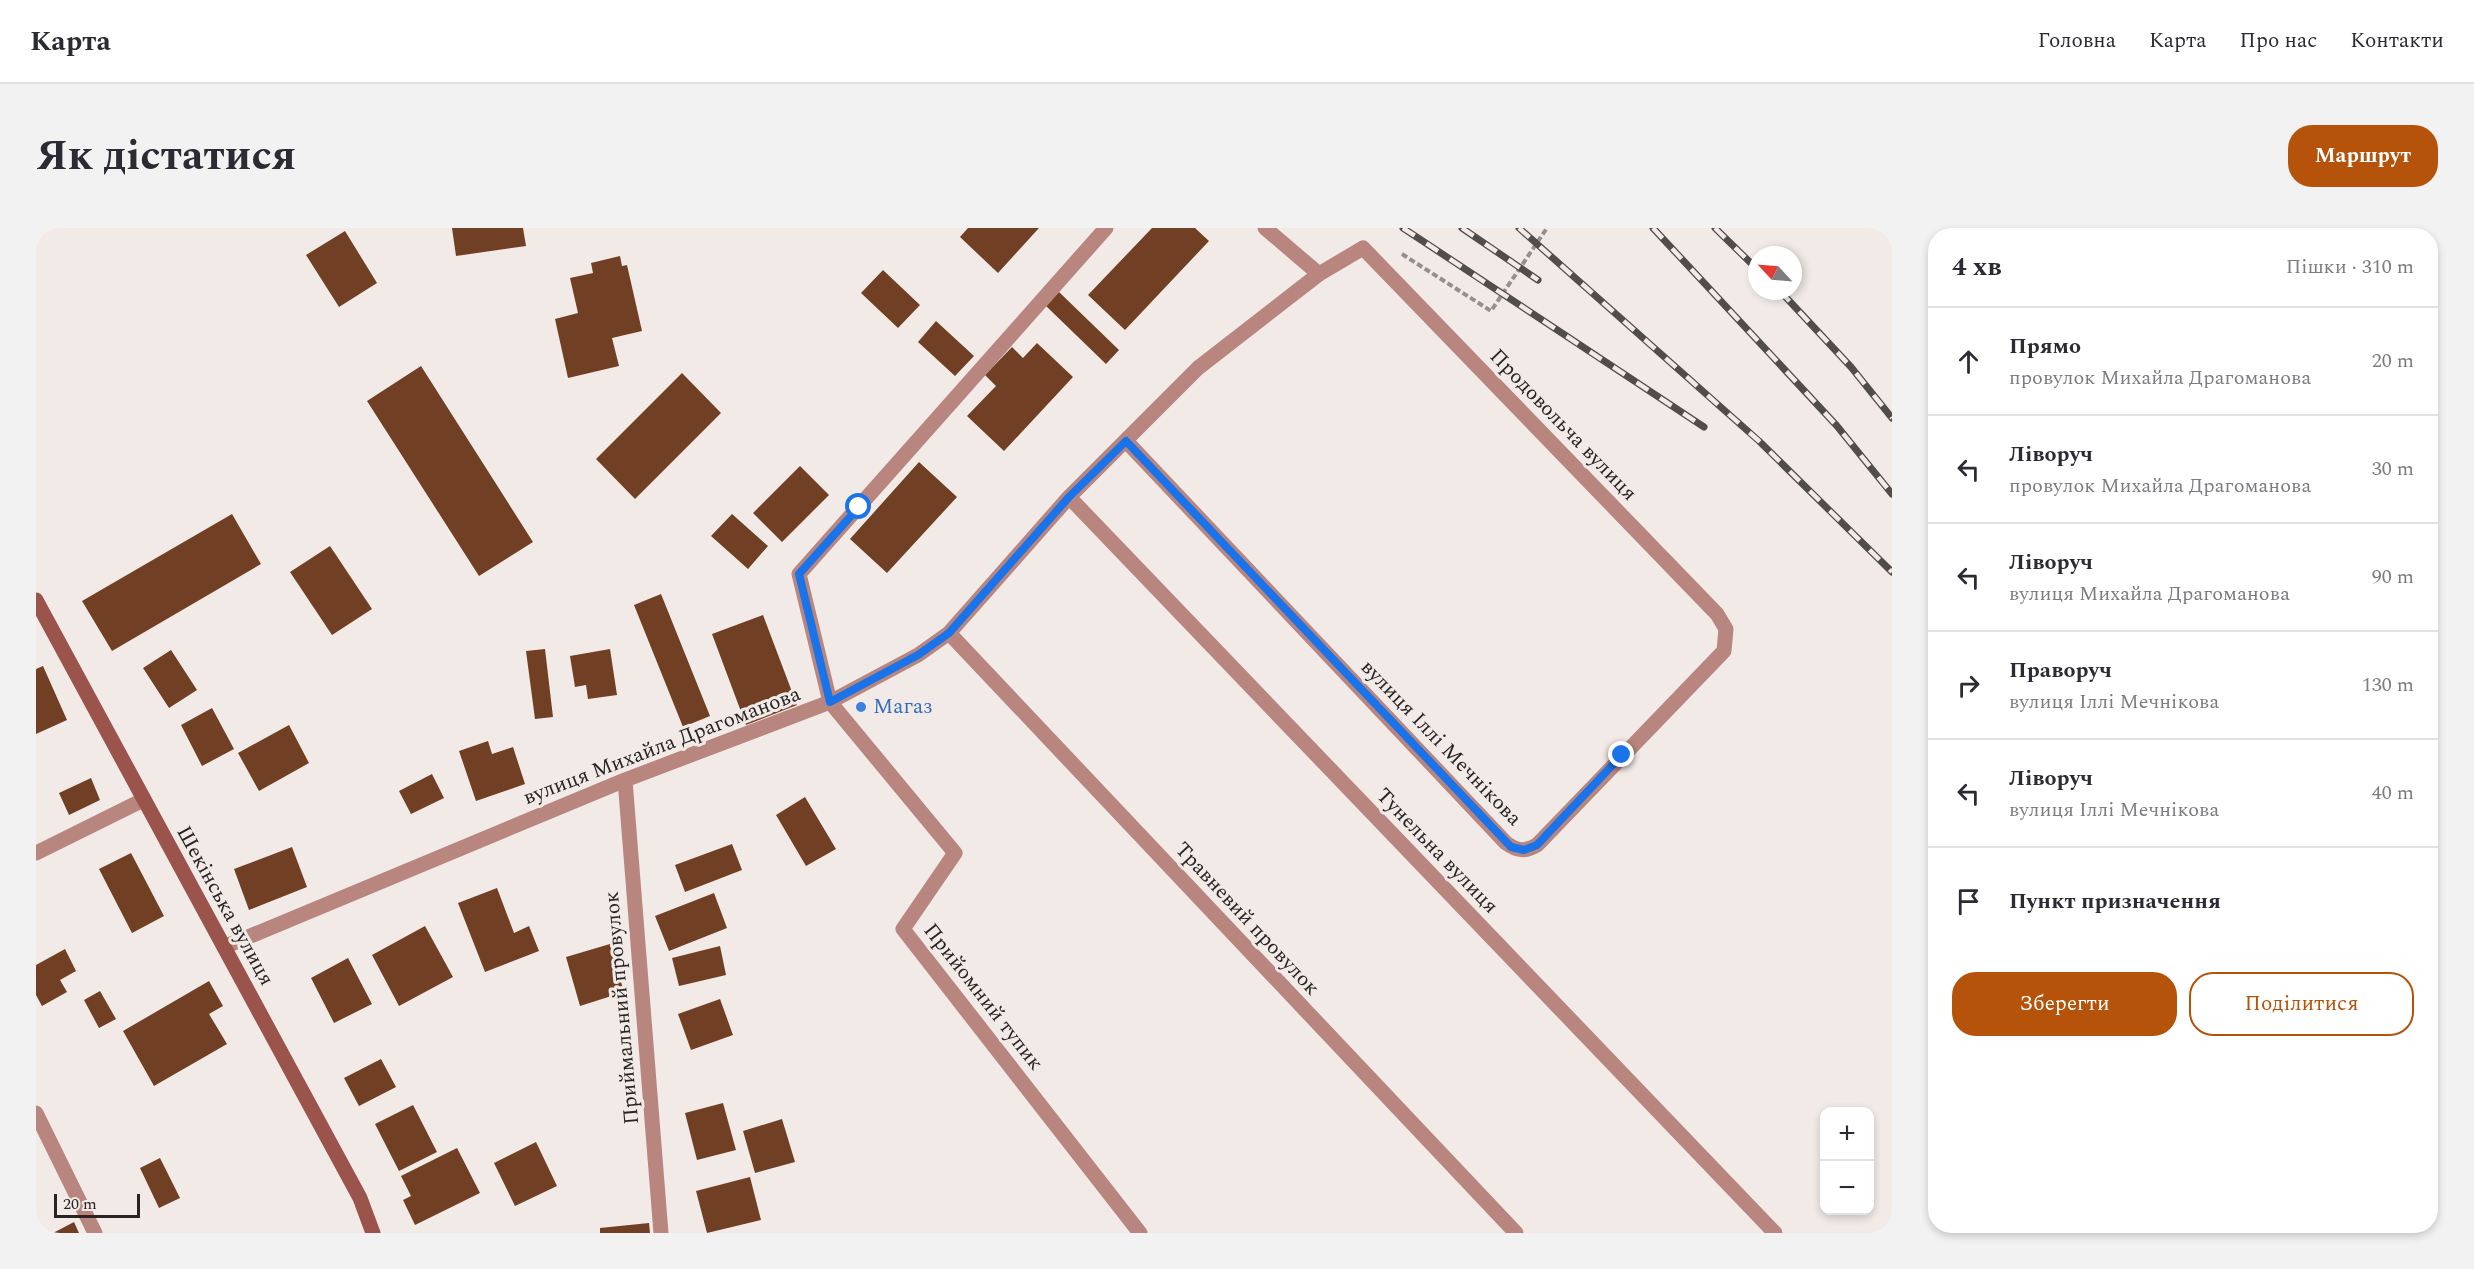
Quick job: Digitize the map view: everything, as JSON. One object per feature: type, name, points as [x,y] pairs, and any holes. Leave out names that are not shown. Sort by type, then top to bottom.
[{"type":"main road","name":"Шекінська вулиця","points":[[36,600],[360,1198],[373,1233]]},
{"type":"street","points":[[830,702],[799,574],[1106,228]]},
{"type":"street","points":[[1265,228],[1319,274]]},
{"type":"street","name":"вулиця Михайла Драгоманова","points":[[224,947],[625,780],[830,702],[918,655],[949,633],[1069,497],[1198,368],[1319,274],[1363,248]]},
{"type":"street","name":"Продовольча вулиця","points":[[1363,248],[1717,614],[1726,629],[1726,636]]},
{"type":"street","name":"вулиця Іллі Мечнікова","points":[[1126,441],[1506,843],[1517,849],[1530,849],[1537,845],[1719,657],[1724,651],[1726,636]]},
{"type":"street","name":"Тунельна вулиця","points":[[1069,497],[1776,1233]]},
{"type":"street","name":"Травневий провулок","points":[[949,633],[1516,1233]]},
{"type":"street","name":"Прийомний тупик","points":[[830,702],[955,853],[903,929],[1140,1233]]},
{"type":"street","name":"Приймальний провулок","points":[[625,780],[661,1233]]},
{"type":"street","points":[[36,853],[143,800]]},
{"type":"street","points":[[36,1113],[94,1233]]},
{"type":"path","points":[[1397,251],[1491,311],[1547,228]]},
{"type":"building","points":[[452,228],[523,228],[526,246],[456,256]]},
{"type":"building","points":[[968,228],[1039,228],[998,273],[960,237]]},
{"type":"building","points":[[1152,228],[1195,228],[1209,241],[1125,330],[1088,295]]},
{"type":"building","points":[[345,231],[377,283],[339,307],[306,255]]},
{"type":"building","points":[[620,256],[622,266],[627,265],[642,331],[612,338],[619,366],[568,378],[555,319],[578,313],[570,278],[593,273],[591,263]]},
{"type":"building","points":[[883,270],[920,305],[898,328],[861,293]]},
{"type":"building","points":[[1059,292],[1119,350],[1106,364],[1046,306]]},
{"type":"building","points":[[936,321],[974,356],[955,376],[918,342]]},
{"type":"building","points":[[1037,343],[1073,377],[1004,451],[967,416],[996,386],[985,375],[1012,347],[1023,358]]},
{"type":"building","points":[[421,366],[533,542],[479,576],[367,401]]},
{"type":"building","points":[[682,373],[721,413],[635,499],[596,459]]},
{"type":"building","points":[[919,462],[957,497],[887,573],[850,539]]},
{"type":"building","points":[[800,466],[829,495],[782,542],[753,513]]},
{"type":"building","points":[[232,514],[261,564],[112,651],[82,601]]},
{"type":"building","points":[[732,514],[768,546],[748,569],[711,536]]},
{"type":"building","points":[[330,546],[372,609],[332,635],[290,572]]},
{"type":"building","points":[[661,594],[710,716],[683,727],[634,605]]},
{"type":"building","points":[[763,615],[797,705],[746,725],[712,634]]},
{"type":"building","points":[[545,649],[553,717],[535,719],[526,651]]},
{"type":"building","points":[[610,649],[617,695],[588,699],[586,685],[575,687],[570,656]]},
{"type":"building","points":[[171,650],[197,690],[169,708],[143,668]]},
{"type":"building","points":[[43,666],[67,720],[36,734],[36,669]]},
{"type":"building","points":[[212,708],[234,749],[202,766],[181,725]]},
{"type":"building","points":[[289,725],[309,763],[259,791],[238,753]]},
{"type":"building","points":[[488,741],[492,754],[513,747],[525,784],[476,801],[459,751]]},
{"type":"building","points":[[432,774],[444,798],[411,814],[399,791]]},
{"type":"building","points":[[91,778],[100,800],[69,815],[59,793]]},
{"type":"building","points":[[805,797],[836,849],[806,866],[776,815]]},
{"type":"building","points":[[732,844],[742,870],[685,892],[675,865]]},
{"type":"building","points":[[292,847],[307,887],[249,910],[234,869]]},
{"type":"building","points":[[131,853],[164,916],[132,933],[99,869]]},
{"type":"building","points":[[497,888],[514,933],[529,926],[539,951],[485,972],[458,903]]},
{"type":"building","points":[[714,893],[727,928],[669,951],[655,916]]},
{"type":"building","points":[[425,926],[453,977],[399,1006],[372,955]]},
{"type":"building","points":[[610,944],[624,992],[580,1006],[566,957]]},
{"type":"building","points":[[720,946],[726,975],[679,986],[672,958]]},
{"type":"building","points":[[65,949],[76,971],[60,980],[67,992],[42,1006],[36,995],[36,965]]},
{"type":"building","points":[[348,958],[372,1004],[334,1023],[311,978]]},
{"type":"building","points":[[209,981],[223,1006],[209,1014],[227,1044],[154,1086],[123,1031]]},
{"type":"building","points":[[100,991],[116,1019],[99,1028],[84,1000]]},
{"type":"building","points":[[720,999],[733,1035],[691,1050],[678,1014]]},
{"type":"building","points":[[381,1059],[396,1087],[359,1106],[344,1078]]},
{"type":"building","points":[[723,1103],[736,1150],[697,1160],[685,1113]]},
{"type":"building","points":[[413,1105],[437,1152],[399,1171],[375,1124]]},
{"type":"building","points":[[782,1119],[795,1162],[755,1173],[743,1131]]},
{"type":"building","points":[[536,1142],[557,1186],[515,1206],[494,1163]]},
{"type":"building","points":[[457,1148],[480,1193],[415,1225],[403,1200],[411,1196],[401,1176]]},
{"type":"building","points":[[160,1158],[180,1198],[159,1208],[140,1168]]},
{"type":"building","points":[[750,1177],[761,1220],[707,1233],[696,1191]]},
{"type":"building","points":[[74,1222],[79,1233],[53,1233]]},
{"type":"building","points":[[649,1223],[650,1233],[600,1233],[600,1228]]},
{"type":"railway","points":[[1403,228],[1704,427]]},
{"type":"railway","points":[[1462,228],[1538,280]]},
{"type":"railway","points":[[1519,228],[1759,441],[1892,572]]},
{"type":"railway","points":[[1653,228],[1837,426],[1892,494]]},
{"type":"railway","points":[[1715,228],[1748,260]]},
{"type":"railway","points":[[1788,300],[1851,367],[1892,418]]},
{"type":"place","name":"Магаз","points":[[861,707]]},
{"type":"route","points":[[859,507],[799,574],[830,702],[918,655],[949,633],[1069,497],[1126,441],[1511,847],[1524,850],[1537,845],[1622,755]]}]
